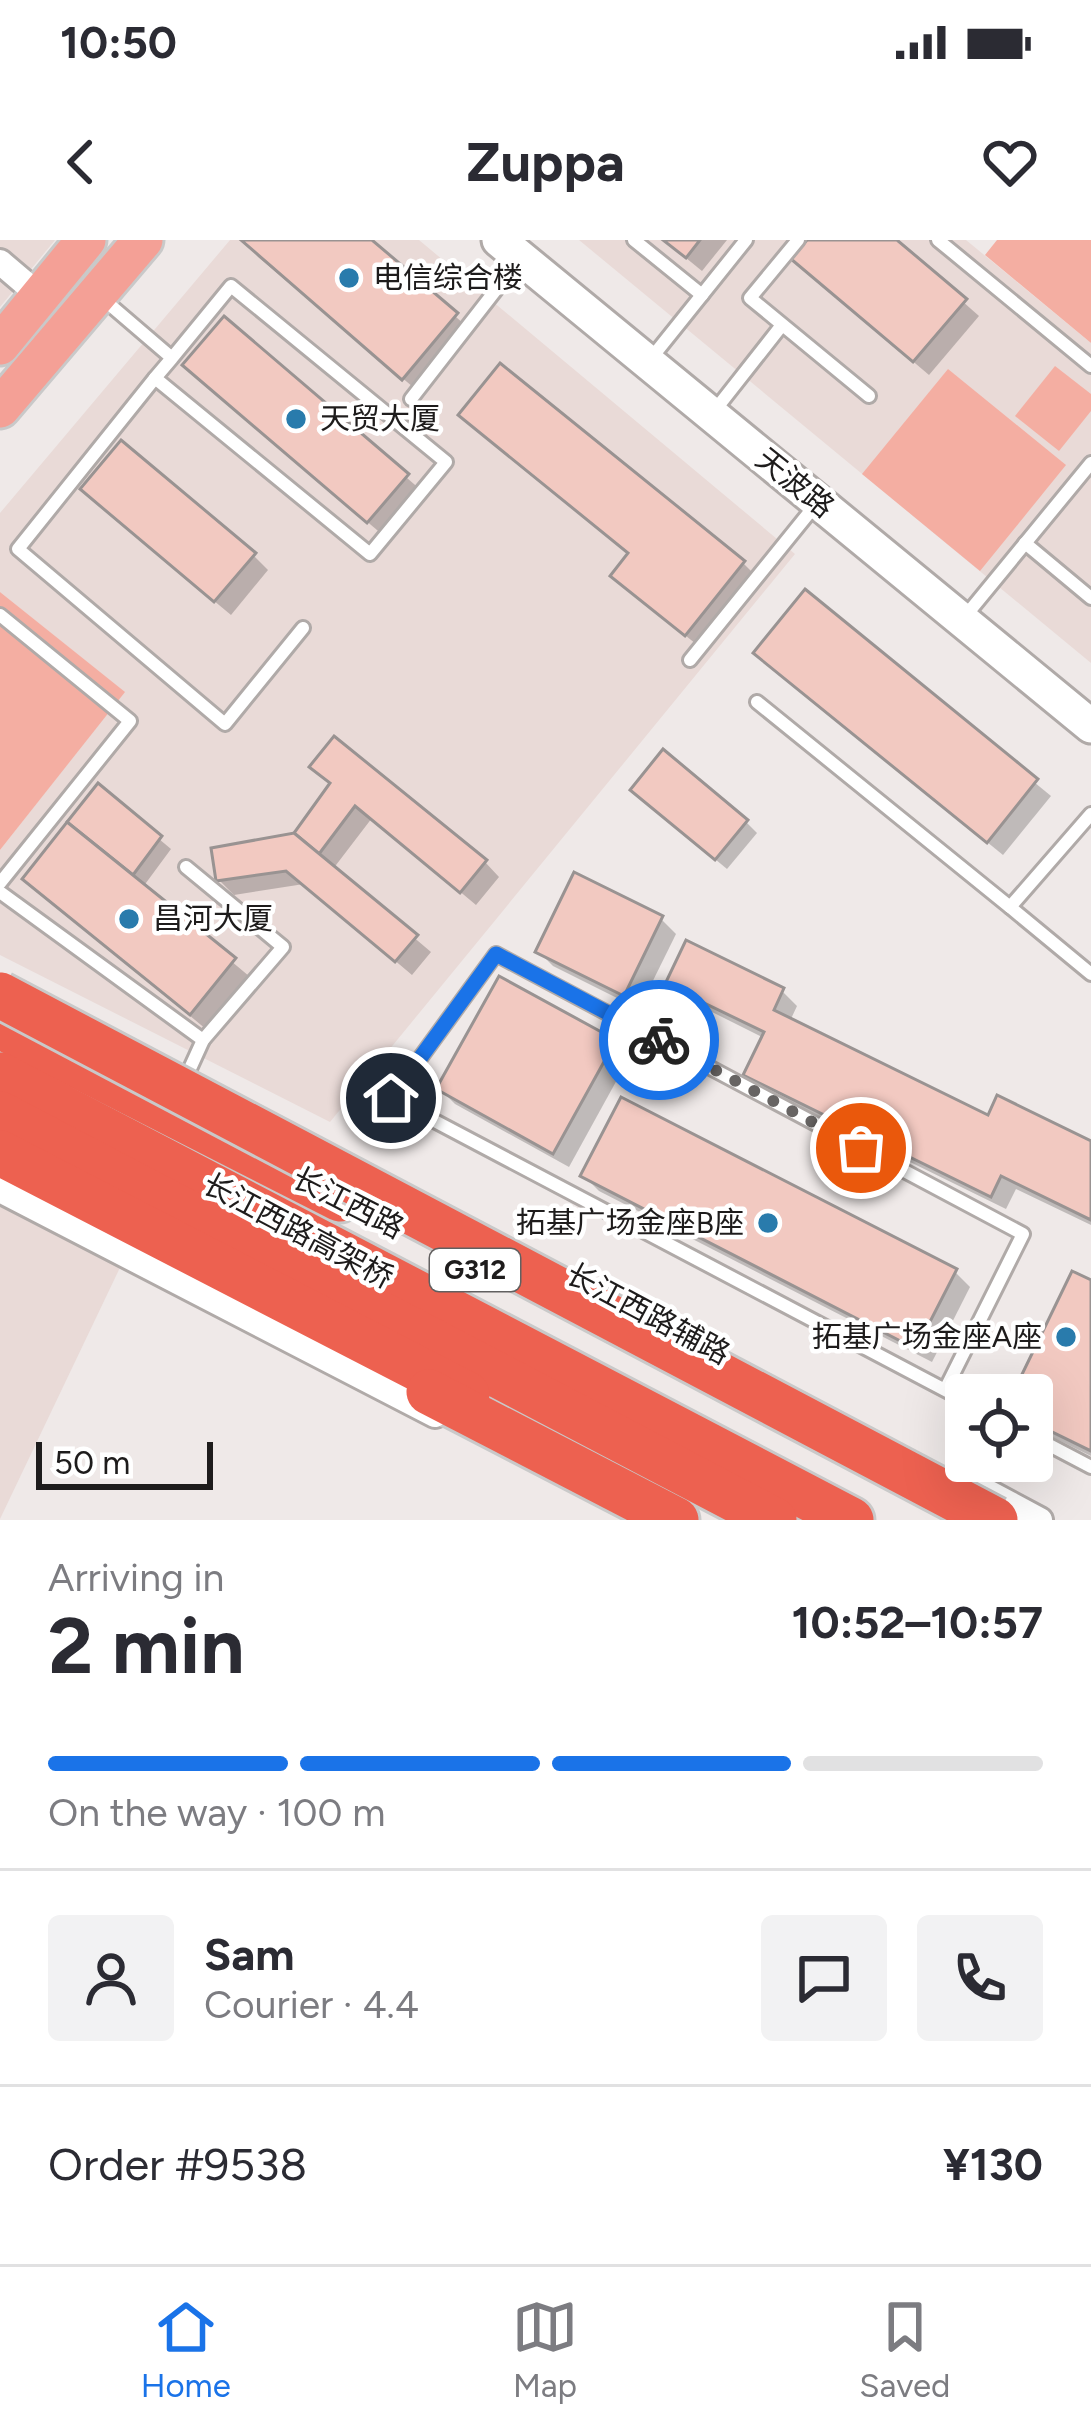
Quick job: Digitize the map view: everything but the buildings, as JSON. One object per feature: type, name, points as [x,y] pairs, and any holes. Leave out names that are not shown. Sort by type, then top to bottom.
[{"type":"highway","points":[[0,995],[995,1520]]},
{"type":"highway","name":"长江西路","points":[[0,1026],[387,1222],[947,1520]]},
{"type":"highway","name":"长江西路高架桥","points":[[0,1075],[851,1520]]},
{"type":"highway","name":"长江西路高架桥","points":[[0,1114],[774,1520]]},
{"type":"highway","points":[[0,1153],[711,1520]]},
{"type":"highway","points":[[0,1171],[676,1520]]},
{"type":"main road","points":[[0,345],[86,240]]},
{"type":"main road","points":[[0,408],[142,240]]},
{"type":"street","name":"天波路","points":[[510,249],[1091,726]]},
{"type":"street","points":[[0,262],[40,296]]},
{"type":"street","name":"长江西路辅路","points":[[0,974],[1040,1520]]},
{"type":"street","points":[[0,1190],[638,1520]]},
{"type":"lane","points":[[634,240],[702,295]]},
{"type":"lane","points":[[648,362],[746,240]]},
{"type":"lane","points":[[798,240],[750,298],[869,397]]},
{"type":"lane","points":[[938,240],[1091,366]]},
{"type":"lane","points":[[411,399],[510,249]]},
{"type":"lane","points":[[155,378],[370,554],[446,462],[231,286],[155,378],[18,549],[225,724],[303,628]]},
{"type":"lane","points":[[97,294],[172,358]]},
{"type":"lane","points":[[712,415],[782,325]]},
{"type":"lane","points":[[962,620],[1088,473]]},
{"type":"lane","points":[[690,660],[818,502]]},
{"type":"lane","points":[[1025,543],[1091,598]]},
{"type":"lane","points":[[0,615],[130,722],[0,887],[203,1040]]},
{"type":"lane","points":[[757,702],[1091,974]]},
{"type":"lane","points":[[1010,907],[1091,814]]},
{"type":"lane","points":[[186,867],[283,947],[203,1040],[188,1072]]},
{"type":"lane","points":[[496,954],[1023,1234],[945,1390],[863,1347],[391,1098],[496,954]]},
{"type":"lane","points":[[1053,1447],[1091,1467]]},
{"type":"shaded area","points":[[0,240],[55,240],[0,307]]},
{"type":"shaded area","points":[[230,240],[419,240],[795,554],[330,1122],[0,955],[0,850],[124,692],[0,592],[0,513]]},
{"type":"shaded area","points":[[579,240],[966,240],[1091,343],[1091,663]]},
{"type":"shaded area","points":[[997,240],[1091,240],[1091,343],[985,255]]},
{"type":"shaded area","points":[[1055,366],[1091,394],[1091,411],[1059,451],[1015,416]]},
{"type":"shaded area","points":[[948,369],[1066,465],[980,571],[862,474]]},
{"type":"shaded area","points":[[0,592],[125,692],[0,850]]},
{"type":"shaded area","points":[[0,1190],[126,1255],[0,1519]]},
{"type":"way so far","points":[[659,1040],[861,1148]]},
{"type":"place","name":"电信综合楼","points":[[349,278]]},
{"type":"place","name":"天贸大厦","points":[[296,419]]},
{"type":"place","name":"昌河大厦","points":[[129,919]]},
{"type":"place","name":"拓基广场金座B座","points":[[768,1223]]},
{"type":"place","name":"拓基广场金座A座","points":[[1066,1337]]},
{"type":"route","points":[[391,1098],[496,954],[659,1040]]}]
